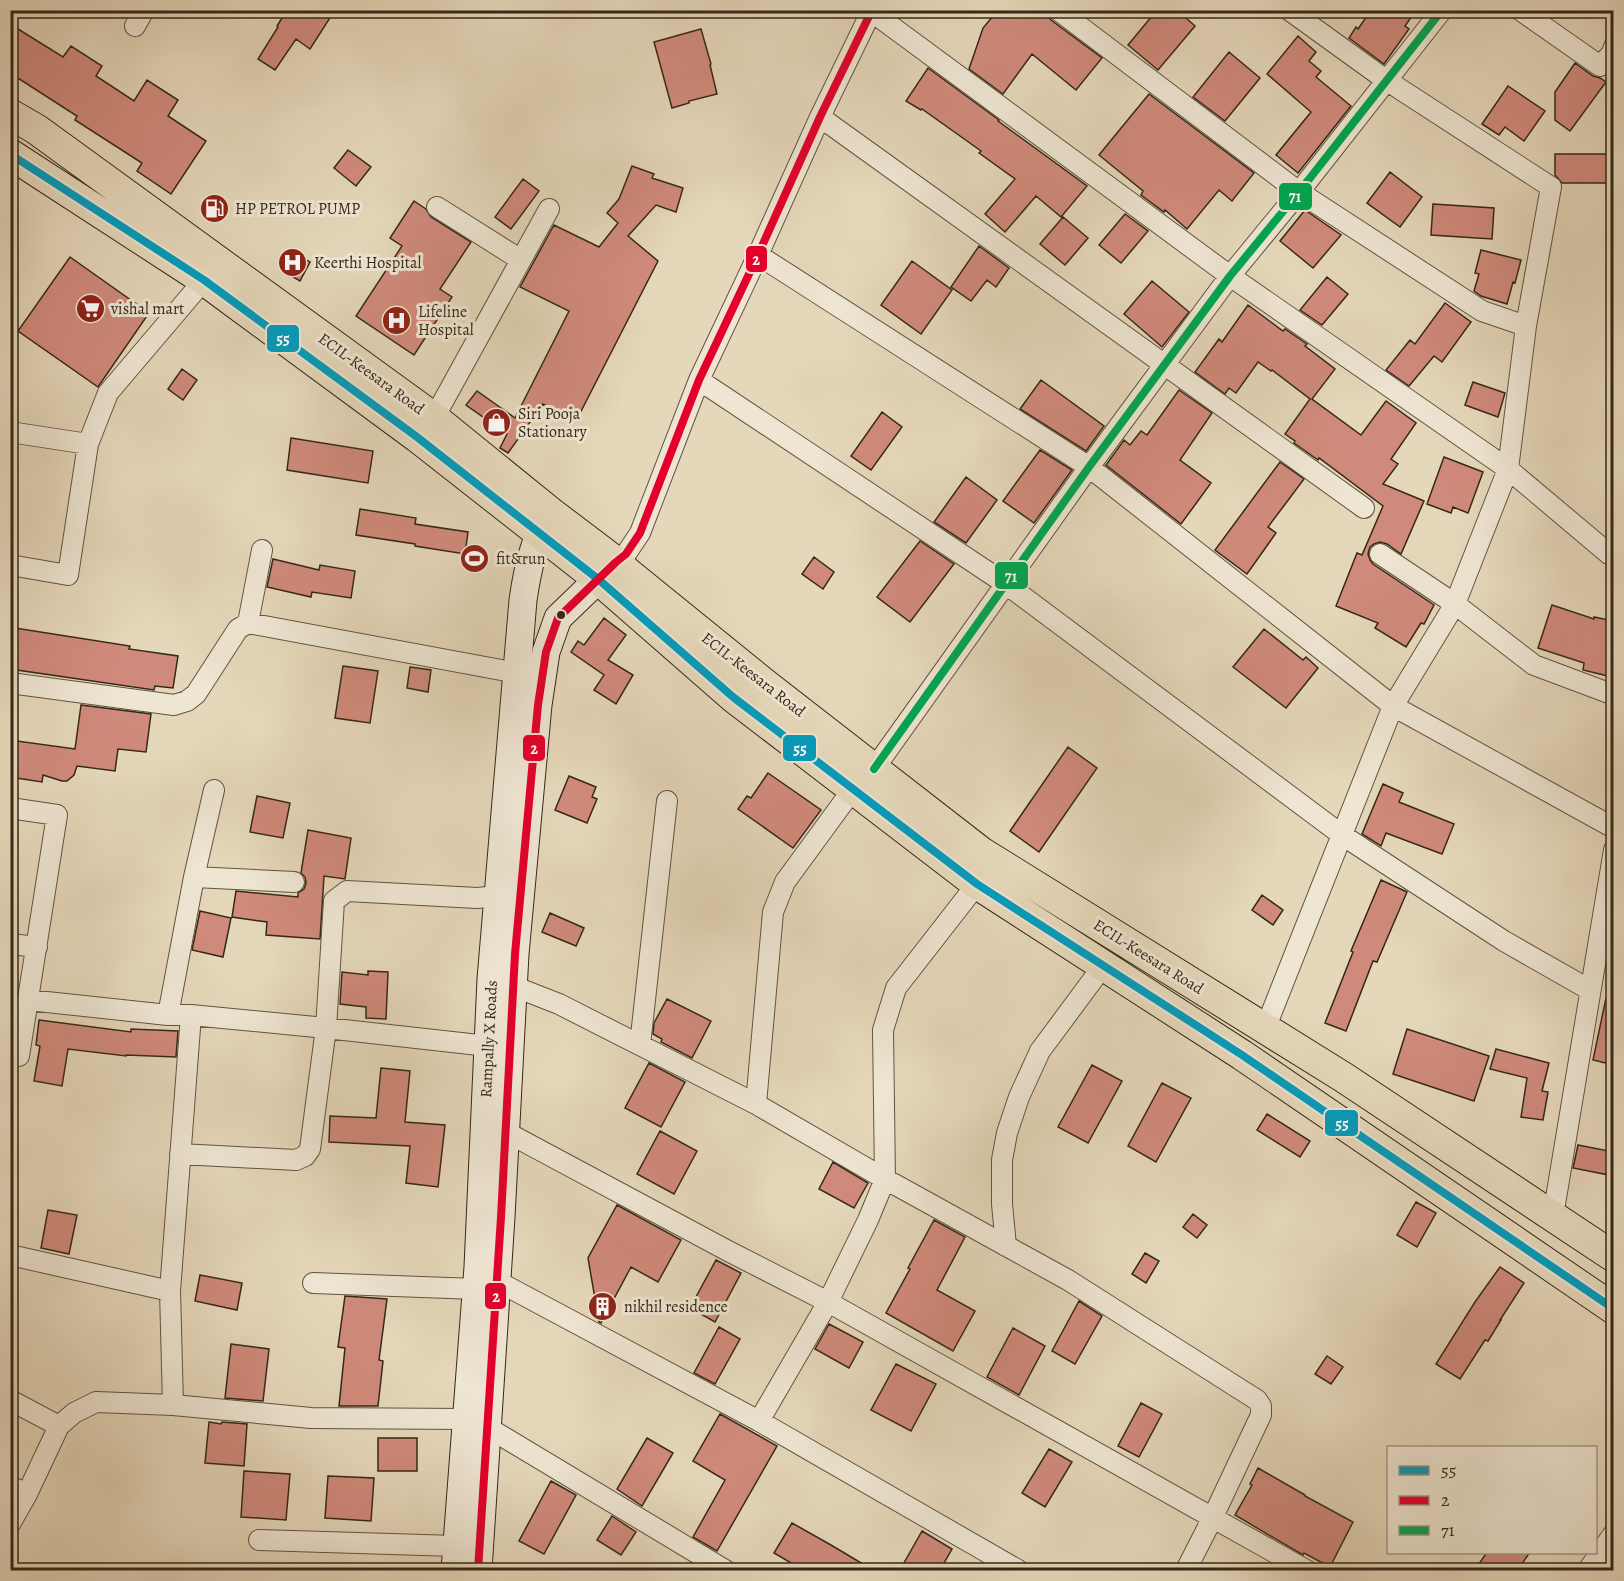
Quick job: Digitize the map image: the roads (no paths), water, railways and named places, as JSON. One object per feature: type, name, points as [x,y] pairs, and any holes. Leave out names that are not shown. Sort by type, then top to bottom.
[{"type":"main road","name":"ECIL-Keesara Road","points":[[10,114],[46,136],[434,418],[544,523]]},
{"type":"main road","name":"ECIL-Keesara Road","points":[[10,154],[204,280],[417,437],[544,523],[607,571],[734,697],[977,884],[1242,1055],[1614,1309]]},
{"type":"main road","name":"Rampally X Roads","points":[[478,1570],[477,1423],[487,1285],[506,1132],[513,986],[537,717],[530,675],[523,600],[528,565],[544,523]]},
{"type":"main road","name":"ECIL-Keesara Road","points":[[607,571],[629,574],[766,685],[981,852],[1343,1077],[1614,1257]]},
{"type":"main road","name":"Rampally X Roads","points":[[487,1285],[488,1046],[498,896],[530,675],[546,652],[558,618],[607,571]]},
{"type":"main road","name":"Rampally X Roads","points":[[455,1558],[477,1423]]},
{"type":"street","points":[[1058,10],[1299,192],[1482,311],[1526,326]]},
{"type":"street","points":[[1265,1029],[1393,706],[1455,604],[1508,469],[1526,326],[1551,187],[1386,80],[1289,10]]},
{"type":"street","points":[[874,769],[1089,467],[1230,276],[1442,10]]},
{"type":"street","points":[[1520,10],[1600,66],[1612,53],[1614,47]]},
{"type":"street","points":[[607,571],[626,554],[640,533],[699,380],[820,117],[872,11],[1230,276],[1508,469],[1609,554],[1614,555]]},
{"type":"street","points":[[820,117],[1364,508]]},
{"type":"street","points":[[436,207],[521,260]]},
{"type":"street","points":[[434,418],[549,209]]},
{"type":"street","points":[[758,255],[1089,467],[1393,706],[1614,828]]},
{"type":"street","points":[[10,565],[68,575],[88,444],[108,393],[204,280]]},
{"type":"street","points":[[699,380],[1005,584],[1342,835],[1504,941],[1590,990]]},
{"type":"street","points":[[10,432],[88,444]]},
{"type":"street","points":[[10,683],[174,705],[187,701],[196,694],[238,629],[248,622],[261,550]]},
{"type":"street","points":[[1380,554],[1455,604],[1534,665],[1614,695]]},
{"type":"street","points":[[248,622],[530,675]]},
{"type":"street","points":[[756,1104],[772,912],[785,882],[853,789]]},
{"type":"street","points":[[168,1015],[194,877],[214,790]]},
{"type":"street","points":[[640,1046],[667,801]]},
{"type":"street","points":[[10,808],[57,814],[19,1056],[10,1056]]},
{"type":"street","points":[[1553,1216],[1614,850]]},
{"type":"street","points":[[194,877],[294,882]]},
{"type":"street","points":[[759,1421],[828,1302],[868,1220],[885,1179],[883,1030],[896,988],[977,884]]},
{"type":"street","points":[[180,1154],[296,1160],[305,1156],[310,1149],[326,1028],[334,901],[347,891],[477,898],[498,896]]},
{"type":"street","points":[[10,944],[37,948]]},
{"type":"street","points":[[1006,1245],[1002,1204],[1002,1160],[1007,1133],[1019,1097],[1040,1051],[1103,966]]},
{"type":"street","points":[[513,986],[559,1004],[756,1104],[885,1179],[1068,1280],[1257,1400],[1261,1406],[1261,1415],[1186,1570]]},
{"type":"street","points":[[28,1000],[488,1046]]},
{"type":"street","points":[[174,1404],[170,1290],[191,1015]]},
{"type":"street","points":[[506,1132],[828,1302],[1306,1570]]},
{"type":"street","points":[[10,1255],[170,1290]]},
{"type":"street","points":[[313,1283],[487,1285],[759,1421],[1018,1570]]},
{"type":"street","points":[[10,1400],[59,1426]]},
{"type":"street","points":[[10,1524],[19,1490],[59,1426],[74,1413],[96,1402],[174,1404],[311,1418],[477,1423],[725,1570]]},
{"type":"street","points":[[1588,1570],[1614,1533]]},
{"type":"street","points":[[259,1540],[455,1558]]},
{"type":"place","name":"HP PETROL PUMP","points":[[214,208]]},
{"type":"place","name":"Keerthi Hospital","points":[[293,262]]},
{"type":"place","name":"vishal mart","points":[[90,308]]},
{"type":"place","name":"Lifeline Hospital","points":[[397,320]]},
{"type":"place","name":"Siri Pooja Stationary","points":[[497,422]]},
{"type":"place","name":"fit&run","points":[[475,558]]},
{"type":"place","name":"nikhil residence","points":[[603,1306]]}]
